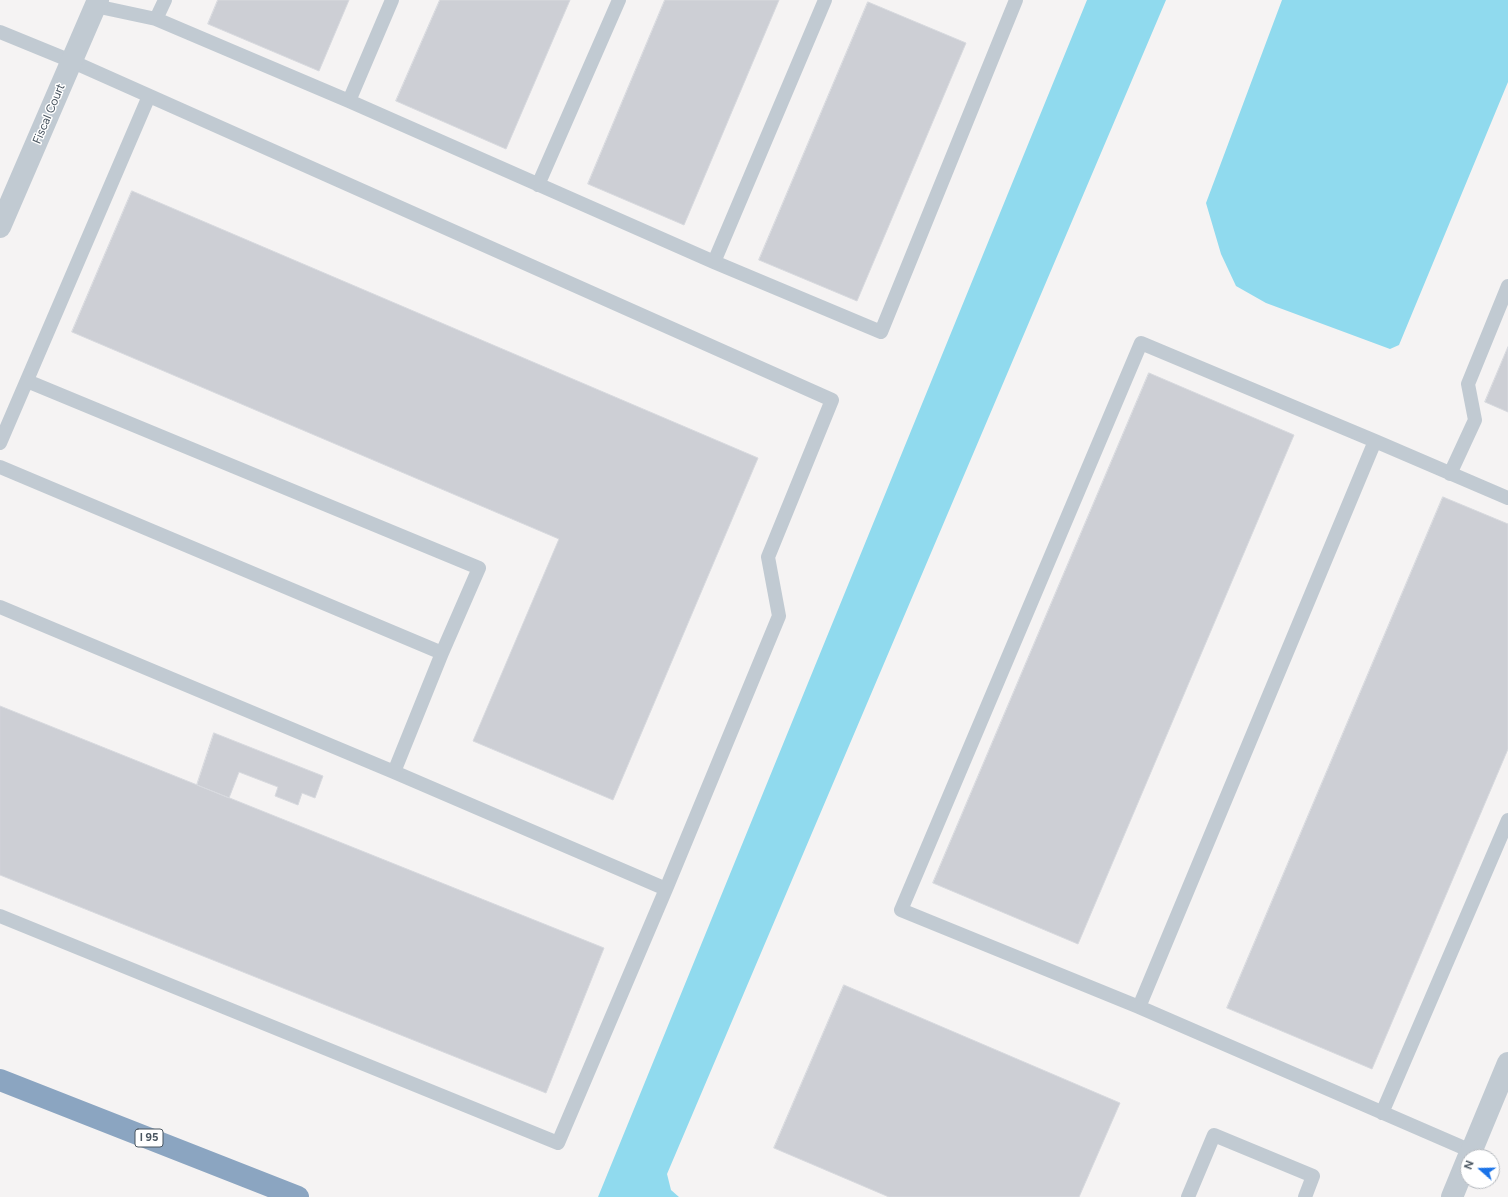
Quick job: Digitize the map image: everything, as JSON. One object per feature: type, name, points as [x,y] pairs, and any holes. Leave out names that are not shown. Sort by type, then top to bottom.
[{"type":"highway","name":"I 95","points":[[0,1080],[298,1197]]},
{"type":"street","name":"Fiscal Court","points":[[0,227],[96,3]]},
{"type":"street","points":[[1472,1149],[1507,1067]]},
{"type":"street","points":[[1452,1197],[1460,1177]]},
{"type":"lane","points":[[156,19],[165,0]]},
{"type":"lane","points":[[349,101],[392,0]]},
{"type":"lane","points":[[538,185],[619,0]]},
{"type":"lane","points":[[714,262],[825,0]]},
{"type":"lane","points":[[96,3],[156,19],[349,101],[714,262],[881,332],[1016,0]]},
{"type":"lane","points":[[0,32],[71,61],[832,400],[768,557],[779,616],[666,889],[558,1143],[0,916]]},
{"type":"lane","points":[[0,443],[149,96]]},
{"type":"lane","points":[[1450,474],[1474,420],[1468,384],[1508,286]]},
{"type":"lane","points":[[1460,1151],[1382,1113],[1139,1007],[901,910],[1141,343],[1508,498]]},
{"type":"lane","points":[[27,381],[479,568],[442,653],[394,772]]},
{"type":"lane","points":[[1139,1007],[1375,441]]},
{"type":"lane","points":[[0,467],[442,653]]},
{"type":"lane","points":[[0,607],[394,772],[666,889]]},
{"type":"lane","points":[[1382,1113],[1508,820]]},
{"type":"lane","points":[[1188,1197],[1214,1135],[1313,1176],[1305,1197]]},
{"type":"water","points":[[1087,0],[1166,0],[667,1174],[671,1190],[679,1197],[598,1197]]},
{"type":"water","points":[[1282,0],[1508,0],[1508,82],[1399,345],[1390,349],[1266,303],[1236,286],[1221,254],[1206,203]]},
{"type":"building","points":[[218,0],[349,0],[319,71],[208,24]]},
{"type":"building","points":[[440,0],[570,0],[506,149],[396,101]]},
{"type":"building","points":[[665,0],[779,0],[684,225],[588,184]]},
{"type":"building","points":[[868,2],[966,43],[857,301],[759,260]]},
{"type":"building","points":[[132,191],[758,458],[613,800],[473,741],[559,539],[72,332]]},
{"type":"building","points":[[1508,347],[1508,412],[1485,402]]},
{"type":"building","points":[[1149,373],[1294,435],[1078,944],[933,883]]},
{"type":"building","points":[[1443,497],[1508,524],[1508,749],[1372,1069],[1227,1008]]},
{"type":"building","points":[[0,706],[604,948],[546,1093],[0,875]]},
{"type":"building","points":[[214,733],[323,776],[315,798],[302,793],[298,805],[275,796],[278,787],[239,772],[229,798],[197,785]]},
{"type":"building","points":[[844,985],[1120,1103],[1079,1197],[889,1197],[774,1148]]}]
